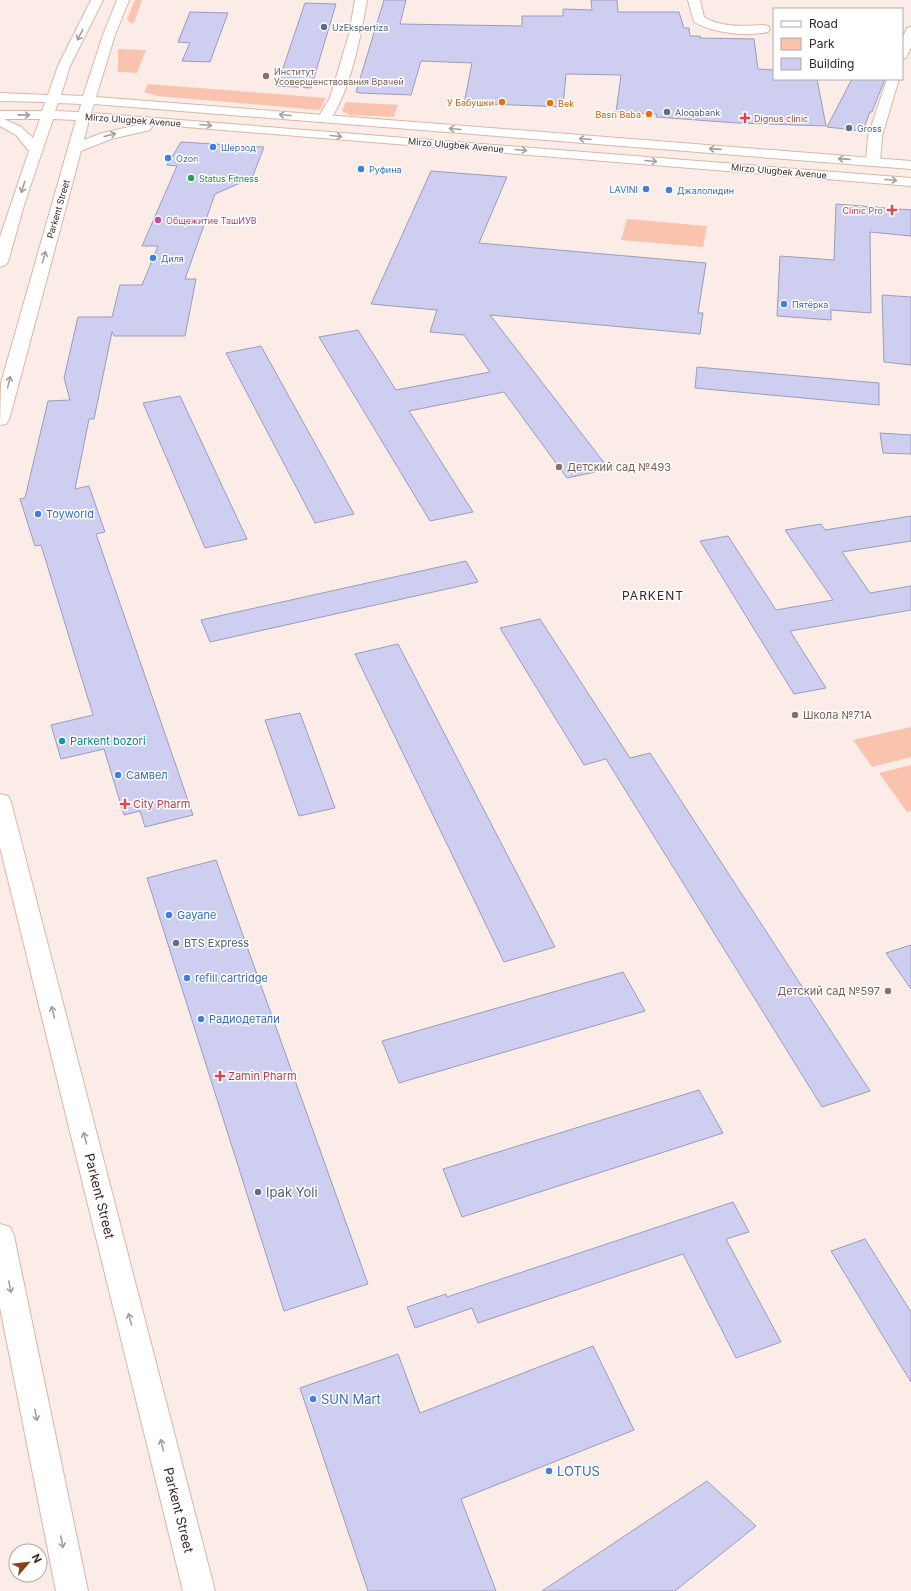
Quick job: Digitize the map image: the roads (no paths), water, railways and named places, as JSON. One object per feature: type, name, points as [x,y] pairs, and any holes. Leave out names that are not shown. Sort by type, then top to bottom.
[{"type":"main road","points":[[0,262],[35,150],[62,73],[98,0]]},
{"type":"main road","name":"Parkent Street","points":[[0,420],[88,100],[104,82],[109,35],[123,0]]},
{"type":"main road","points":[[324,119],[336,98],[355,34],[361,0]]},
{"type":"main road","points":[[694,0],[698,19],[706,25],[730,29],[764,29]]},
{"type":"main road","points":[[903,52],[911,31]]},
{"type":"main road","points":[[0,96],[40,85],[62,73]]},
{"type":"main road","points":[[873,162],[875,136],[893,80]]},
{"type":"main road","points":[[104,82],[125,94],[159,106]]},
{"type":"main road","name":"Mirzo Ulugbek Avenue","points":[[0,96],[88,100],[911,165]]},
{"type":"main road","points":[[53,98],[84,116]]},
{"type":"main road","points":[[47,115],[88,100]]},
{"type":"main road","name":"Mirzo Ulugbek Avenue","points":[[0,114],[84,116],[182,123],[911,182]]},
{"type":"main road","points":[[0,122],[12,126],[26,136],[35,150]]},
{"type":"main road","points":[[74,149],[95,139],[123,132],[182,123]]},
{"type":"main road","points":[[755,169],[757,153]]},
{"type":"main road","name":"Parkent Street","points":[[0,802],[199,1591]]},
{"type":"main road","points":[[0,1236],[72,1591]]},
{"type":"place","name":"UzEkspertiza","points":[[324,27]]},
{"type":"place","name":"Институт Усовершенствования Врачей","points":[[266,76]]},
{"type":"place","name":"У Бабушки","points":[[502,102]]},
{"type":"place","name":"Bek","points":[[550,103]]},
{"type":"place","name":"Aloqabank","points":[[667,112]]},
{"type":"place","name":"Basri Baba","points":[[649,114]]},
{"type":"place","name":"Dignus clinic","points":[[745,118]]},
{"type":"place","name":"Gross","points":[[849,128]]},
{"type":"place","name":"Шерзод","points":[[213,147]]},
{"type":"place","name":"Ozon","points":[[168,158]]},
{"type":"place","name":"Руфина","points":[[361,169]]},
{"type":"place","name":"Status Fitness","points":[[191,178]]},
{"type":"place","name":"LAVINI","points":[[646,189]]},
{"type":"place","name":"Джалолидин","points":[[669,190]]},
{"type":"place","name":"Clinic Pro","points":[[892,210]]},
{"type":"place","name":"Общежитие ТашИУВ","points":[[158,220]]},
{"type":"place","name":"Диля","points":[[153,258]]},
{"type":"place","name":"Пятёрка","points":[[784,304]]},
{"type":"place","name":"Детский сад №493","points":[[559,467]]},
{"type":"place","name":"Toyworld","points":[[38,514]]},
{"type":"place","name":"Школа №71А","points":[[795,715]]},
{"type":"place","name":"Parkent bozori","points":[[62,741]]},
{"type":"place","name":"Самвел","points":[[118,775]]},
{"type":"place","name":"City Pharm","points":[[125,804]]},
{"type":"place","name":"Gayane","points":[[169,915]]},
{"type":"place","name":"BTS Express","points":[[176,943]]},
{"type":"place","name":"refill cartridge","points":[[187,978]]},
{"type":"place","name":"Детский сад №597","points":[[888,991]]},
{"type":"place","name":"Радиодетали","points":[[201,1019]]},
{"type":"place","name":"Zamin Pharm","points":[[220,1076]]},
{"type":"place","name":"Ipak Yoli","points":[[258,1192]]},
{"type":"place","name":"SUN Mart","points":[[313,1399]]},
{"type":"place","name":"LOTUS","points":[[549,1471]]},
{"type":"district","name":"PARKENT","points":[[653,595]]}]
